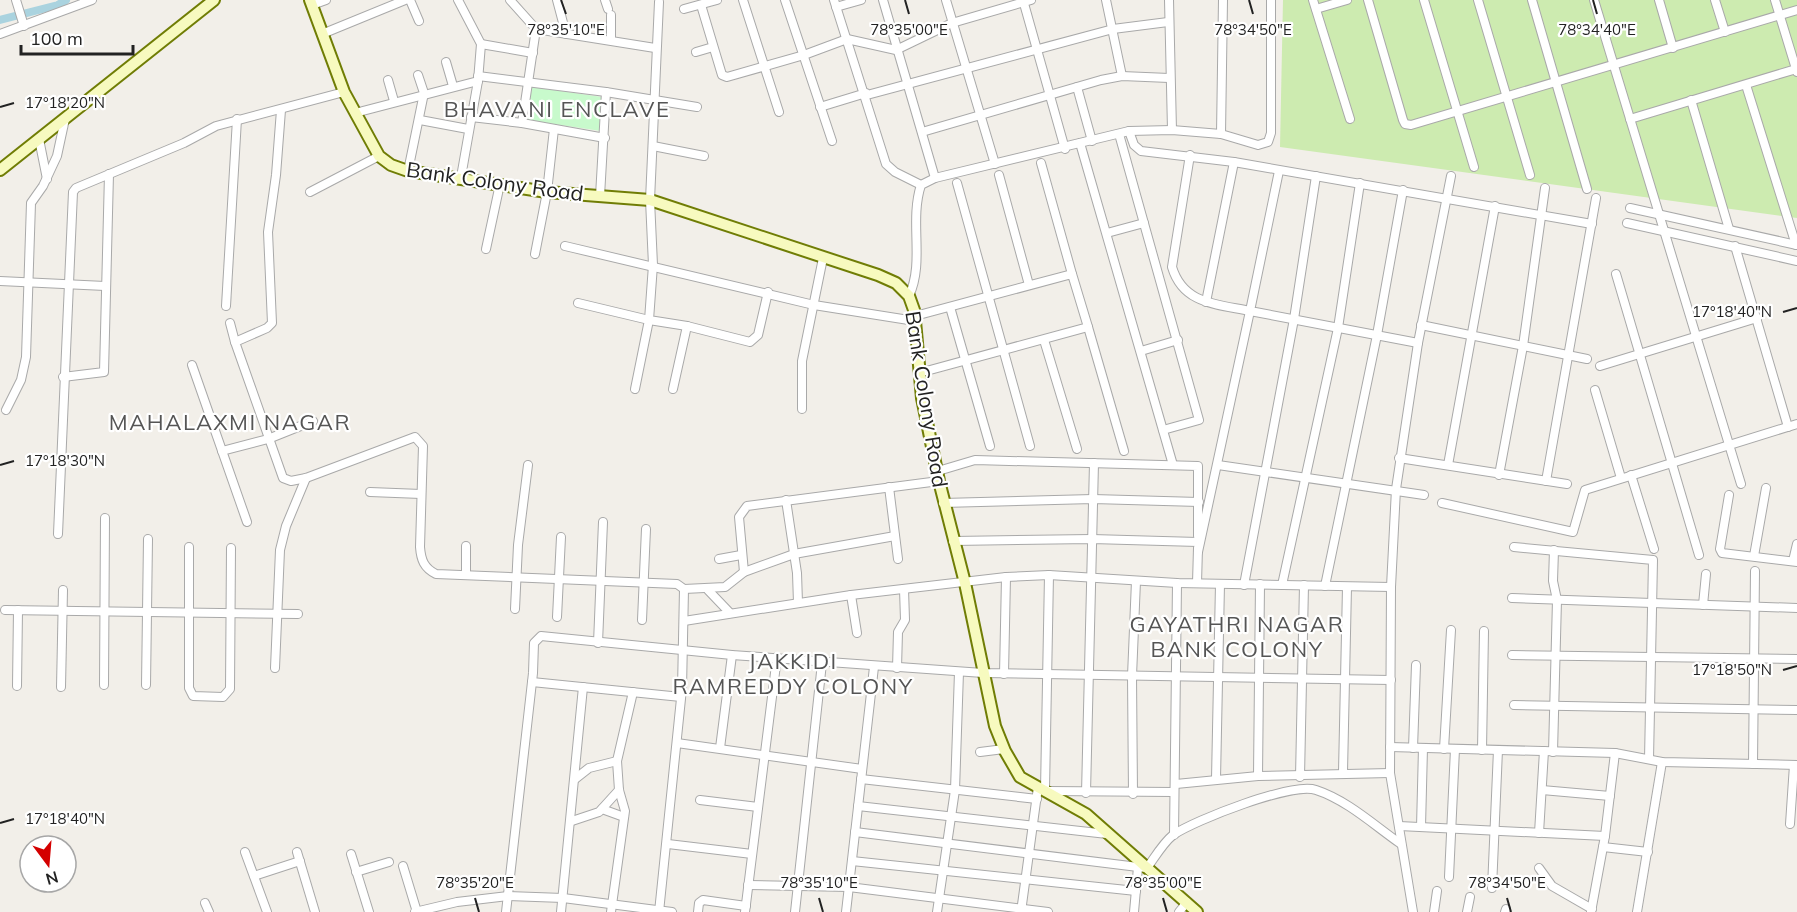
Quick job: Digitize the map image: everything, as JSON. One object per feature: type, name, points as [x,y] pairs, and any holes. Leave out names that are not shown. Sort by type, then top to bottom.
[{"type":"street","points":[[16,0],[24,26]]},
{"type":"street","points":[[0,171],[214,0]]},
{"type":"street","points":[[311,3],[326,0]]},
{"type":"street","points":[[322,34],[405,0]]},
{"type":"street","points":[[410,0],[419,21]]},
{"type":"street","points":[[458,0],[481,44],[478,79],[461,177]]},
{"type":"street","points":[[510,0],[536,29],[655,48]]},
{"type":"street","points":[[556,0],[567,34]]},
{"type":"street","points":[[605,0],[609,12],[611,40]]},
{"type":"street","points":[[684,9],[717,0]]},
{"type":"street","points":[[743,0],[779,112]]},
{"type":"street","points":[[785,0],[832,141]]},
{"type":"street","points":[[861,0],[835,4],[889,169],[921,185]]},
{"type":"street","points":[[883,0],[935,178]]},
{"type":"street","points":[[945,0],[995,164]]},
{"type":"street","points":[[1106,0],[1122,76]]},
{"type":"street","points":[[1169,0],[1172,130]]},
{"type":"street","points":[[1221,134],[1223,0]]},
{"type":"street","points":[[909,296],[916,281],[916,201],[921,185],[935,178],[1065,149],[1129,131],[1172,130],[1221,134],[1258,145],[1268,142],[1270,137],[1271,0]]},
{"type":"street","points":[[1313,0],[1350,119]]},
{"type":"street","points":[[1316,9],[1347,0]]},
{"type":"street","points":[[1368,0],[1405,124],[1415,125],[1797,10]]},
{"type":"street","points":[[1424,0],[1474,167]]},
{"type":"street","points":[[1478,0],[1530,175]]},
{"type":"street","points":[[1532,0],[1587,189]]},
{"type":"street","points":[[1594,0],[1741,484]]},
{"type":"street","points":[[1659,0],[1673,48]]},
{"type":"street","points":[[1715,0],[1725,32]]},
{"type":"street","points":[[1630,119],[1796,71],[1775,0]]},
{"type":"street","points":[[0,34],[89,1]]},
{"type":"street","points":[[701,5],[723,76],[804,55],[847,39],[896,50],[952,23],[1026,1],[1036,49],[1065,149]]},
{"type":"street","points":[[635,389],[649,320],[653,265],[650,200],[658,2]]},
{"type":"street","name":"Bank Colony Road","points":[[311,3],[344,92],[379,156],[391,165],[408,171],[461,177],[548,192],[650,200],[878,275],[896,283],[909,296],[915,318],[919,373],[943,503],[965,583],[983,674],[1004,749],[1020,777],[1086,814],[1111,834],[1143,867],[1197,912]]},
{"type":"street","points":[[820,107],[1113,28],[1168,22]]},
{"type":"street","points":[[522,123],[536,29]]},
{"type":"street","points":[[481,44],[533,53]]},
{"type":"street","points":[[696,52],[713,46]]},
{"type":"street","points":[[447,62],[453,86]]},
{"type":"street","points":[[408,171],[424,93],[418,75]]},
{"type":"street","points":[[922,132],[1049,94],[1122,76],[1169,78]]},
{"type":"street","points":[[355,113],[478,79],[528,81],[697,107]]},
{"type":"street","points":[[388,80],[394,101]]},
{"type":"street","points":[[1746,85],[1797,245]]},
{"type":"street","points":[[1077,87],[1092,141]]},
{"type":"street","points":[[58,534],[71,197],[76,188],[184,143],[216,126],[344,92]]},
{"type":"street","points":[[600,196],[606,92]]},
{"type":"street","points":[[1691,100],[1729,229]]},
{"type":"street","points":[[235,342],[267,328],[272,323],[268,232],[276,175],[281,110]]},
{"type":"street","points":[[471,117],[522,123],[605,138]]},
{"type":"street","points":[[6,410],[21,380],[26,357],[32,203],[47,179],[57,156],[65,119]]},
{"type":"street","points":[[226,306],[237,119]]},
{"type":"street","points":[[420,120],[468,129]]},
{"type":"street","points":[[535,254],[548,192],[554,129]]},
{"type":"street","points":[[1129,131],[1134,145],[1141,151],[1234,162],[1592,224]]},
{"type":"street","points":[[1119,134],[1199,420],[1163,430]]},
{"type":"street","points":[[39,139],[47,179]]},
{"type":"street","points":[[1080,143],[1173,465]]},
{"type":"street","points":[[653,146],[704,156]]},
{"type":"street","points":[[1190,155],[1172,267],[1177,283],[1185,292],[1206,302],[1418,343]]},
{"type":"street","points":[[310,192],[379,156]]},
{"type":"street","points":[[1206,302],[1234,162]]},
{"type":"street","points":[[1041,163],[1124,451]]},
{"type":"street","points":[[1198,552],[1279,171]]},
{"type":"street","points":[[63,376],[104,372],[108,174]]},
{"type":"street","points":[[999,175],[1029,285]]},
{"type":"street","points":[[1244,585],[1294,319],[1316,176]]},
{"type":"street","points":[[1413,912],[1390,772],[1391,587],[1396,489],[1421,325],[1451,176]]},
{"type":"street","points":[[957,183],[1030,446]]},
{"type":"street","points":[[1282,585],[1338,328],[1360,183]]},
{"type":"street","points":[[486,249],[500,184]]},
{"type":"street","points":[[1499,475],[1523,346],[1545,188]]},
{"type":"street","points":[[1325,586],[1377,335],[1403,190]]},
{"type":"street","points":[[1546,481],[1596,198]]},
{"type":"street","points":[[1448,465],[1495,206]]},
{"type":"street","points":[[1630,208],[1797,245]]},
{"type":"street","points":[[1107,233],[1144,222]]},
{"type":"street","points":[[1628,223],[1797,261]]},
{"type":"street","points":[[565,246],[768,292],[814,305],[915,318],[1072,274]]},
{"type":"street","points":[[1735,246],[1788,427]]},
{"type":"street","points":[[802,409],[800,375],[823,258]]},
{"type":"street","points":[[1616,274],[1699,555]]},
{"type":"street","points":[[0,281],[105,286]]},
{"type":"street","points":[[578,303],[750,342],[758,335],[768,292]]},
{"type":"street","points":[[950,307],[990,446]]},
{"type":"street","points":[[1600,366],[1696,339],[1757,318]]},
{"type":"street","points":[[230,323],[283,478],[291,482],[306,478],[415,437],[423,446],[420,548],[424,565],[436,574],[677,584],[684,589],[708,590],[725,587],[744,572],[794,554],[895,536]]},
{"type":"street","points":[[1421,325],[1587,359]]},
{"type":"street","points":[[673,389],[687,326]]},
{"type":"street","points":[[919,373],[1088,327]]},
{"type":"street","points":[[1044,340],[1077,449]]},
{"type":"street","points":[[1141,351],[1178,340]]},
{"type":"street","points":[[192,365],[247,522]]},
{"type":"street","points":[[1595,390],[1621,478]]},
{"type":"street","points":[[222,451],[268,439],[313,421]]},
{"type":"street","points":[[1442,503],[1573,532],[1585,490],[1797,424]]},
{"type":"street","points":[[1399,458],[1567,484]]},
{"type":"street","points":[[744,572],[741,555],[740,513],[747,507],[889,487],[938,476],[975,460],[1198,466],[1197,583]]},
{"type":"street","points":[[1086,793],[1094,463]]},
{"type":"street","points":[[515,609],[528,465]]},
{"type":"street","points":[[1218,465],[1396,489],[1424,495]]},
{"type":"street","points":[[1631,475],[1654,549]]},
{"type":"street","points":[[275,668],[280,550],[292,509],[306,478]]},
{"type":"street","points":[[889,487],[898,559]]},
{"type":"street","points":[[1754,556],[1766,488]]},
{"type":"street","points":[[370,492],[421,494]]},
{"type":"street","points":[[1730,495],[1720,551],[1795,562],[1797,544]]},
{"type":"street","points":[[943,503],[1093,499],[1199,502]]},
{"type":"street","points":[[786,500],[798,603]]},
{"type":"street","points":[[104,685],[105,518]]},
{"type":"street","points":[[598,643],[603,522]]},
{"type":"street","points":[[642,620],[646,529]]},
{"type":"street","points":[[557,617],[561,537]]},
{"type":"street","points":[[146,685],[148,539]]},
{"type":"street","points":[[953,542],[1092,539],[1198,542]]},
{"type":"street","points":[[466,546],[466,575]]},
{"type":"street","points":[[189,547],[189,688],[193,696],[223,697],[230,689],[231,548]]},
{"type":"street","points":[[1514,547],[1653,560],[1653,657],[1649,759]]},
{"type":"street","points":[[1553,752],[1557,600],[1553,580],[1554,550]]},
{"type":"street","points":[[719,559],[741,555]]},
{"type":"street","points":[[1752,764],[1751,708],[1755,571]]},
{"type":"street","points":[[1703,605],[1706,574]]},
{"type":"street","points":[[684,621],[851,595],[1006,577],[1049,575],[1177,583],[1391,587]]},
{"type":"street","points":[[1021,910],[1037,799],[1044,789],[1049,575]]},
{"type":"street","points":[[1004,674],[1006,577]]},
{"type":"street","points":[[1133,794],[1132,676],[1136,581]]},
{"type":"street","points":[[1174,835],[1174,677],[1177,583]]},
{"type":"street","points":[[1216,779],[1220,584]]},
{"type":"street","points":[[1258,776],[1260,584]]},
{"type":"street","points":[[1300,777],[1304,585]]},
{"type":"street","points":[[1343,772],[1347,587]]},
{"type":"street","points":[[660,911],[681,697],[684,589]]},
{"type":"street","points":[[897,668],[898,632],[905,620],[904,589]]},
{"type":"street","points":[[61,687],[63,590]]},
{"type":"street","points":[[708,590],[730,613]]},
{"type":"street","points":[[851,595],[857,633]]},
{"type":"street","points":[[1512,598],[1797,608]]},
{"type":"street","points":[[5,610],[298,614]]},
{"type":"street","points":[[18,610],[18,686]]},
{"type":"street","points":[[1444,749],[1451,630]]},
{"type":"street","points":[[1482,750],[1484,631]]},
{"type":"street","points":[[506,912],[532,682],[534,644],[537,638],[545,636],[598,643],[777,657],[822,663],[983,674],[1391,680]]},
{"type":"street","points":[[720,748],[732,655]]},
{"type":"street","points":[[1512,655],[1797,658]]},
{"type":"street","points":[[698,912],[699,903],[703,900],[746,909],[777,657]]},
{"type":"street","points":[[795,912],[822,663]]},
{"type":"street","points":[[1413,748],[1416,665]]},
{"type":"street","points":[[846,912],[874,667]]},
{"type":"street","points":[[937,912],[955,790],[959,672]]},
{"type":"street","points":[[532,682],[681,697]]},
{"type":"street","points":[[561,912],[572,821],[583,687]]},
{"type":"street","points":[[612,908],[624,817],[617,761],[633,692]]},
{"type":"street","points":[[1514,705],[1751,708],[1797,711]]},
{"type":"street","points":[[677,743],[862,769]]},
{"type":"street","points":[[1390,747],[1615,753],[1662,762],[1796,765],[1790,824]]},
{"type":"street","points":[[1421,827],[1423,748]]},
{"type":"street","points":[[980,752],[1004,749]]},
{"type":"street","points":[[1449,877],[1455,749]]},
{"type":"street","points":[[1492,888],[1498,750]]},
{"type":"street","points":[[1539,833],[1544,751]]},
{"type":"street","points":[[1539,868],[1552,886],[1591,911],[1605,836],[1615,753]]},
{"type":"street","points":[[575,779],[589,768],[617,761]]},
{"type":"street","points":[[1637,912],[1662,762]]},
{"type":"street","points":[[1044,789],[1133,794],[1216,779],[1258,776],[1300,777],[1343,772],[1390,772]]},
{"type":"street","points":[[861,779],[1037,799]]},
{"type":"street","points":[[1134,912],[1136,891],[1143,867],[1174,835],[1230,810],[1302,788],[1316,789],[1338,801],[1401,844]]},
{"type":"street","points":[[572,821],[587,818],[602,809],[619,790]]},
{"type":"street","points":[[1542,790],[1610,796]]},
{"type":"street","points":[[700,800],[758,807]]},
{"type":"street","points":[[858,806],[1111,834]]},
{"type":"street","points":[[602,809],[624,817]]},
{"type":"street","points":[[1399,826],[1605,836]]},
{"type":"street","points":[[855,832],[1143,867]]},
{"type":"street","points":[[668,844],[752,854]]},
{"type":"street","points":[[1603,847],[1648,852]]},
{"type":"street","points":[[245,852],[267,912]]},
{"type":"street","points":[[351,854],[369,912]]},
{"type":"street","points":[[254,876],[299,857],[315,912]]},
{"type":"street","points":[[852,861],[1136,891]]},
{"type":"street","points":[[357,872],[389,862]]},
{"type":"street","points":[[403,866],[416,912],[457,902],[508,896],[563,898],[612,908],[672,912]]},
{"type":"street","points":[[748,885],[849,887],[1048,912]]},
{"type":"street","points":[[1434,912],[1437,891]]},
{"type":"street","points":[[1467,912],[1470,897]]},
{"type":"street","points":[[1179,912],[1186,902]]},
{"type":"street","points":[[205,903],[209,912]]},
{"type":"green space","points":[[1283,0],[1797,0],[1797,218],[1280,147]]},
{"type":"green space","points":[[532,87],[602,97],[601,131],[527,120]]},
{"type":"waterway","points":[[0,20],[58,5],[66,0]]},
{"type":"district","name":"BHAVANI ENCLAVE","points":[[557,109]]},
{"type":"district","name":"MAHALAXMI NAGAR","points":[[230,422]]},
{"type":"district","name":"GAYATHRI NAGAR BANK COLONY","points":[[1237,636]]},
{"type":"district","name":"JAKKIDI RAMREDDY COLONY","points":[[793,674]]}]
